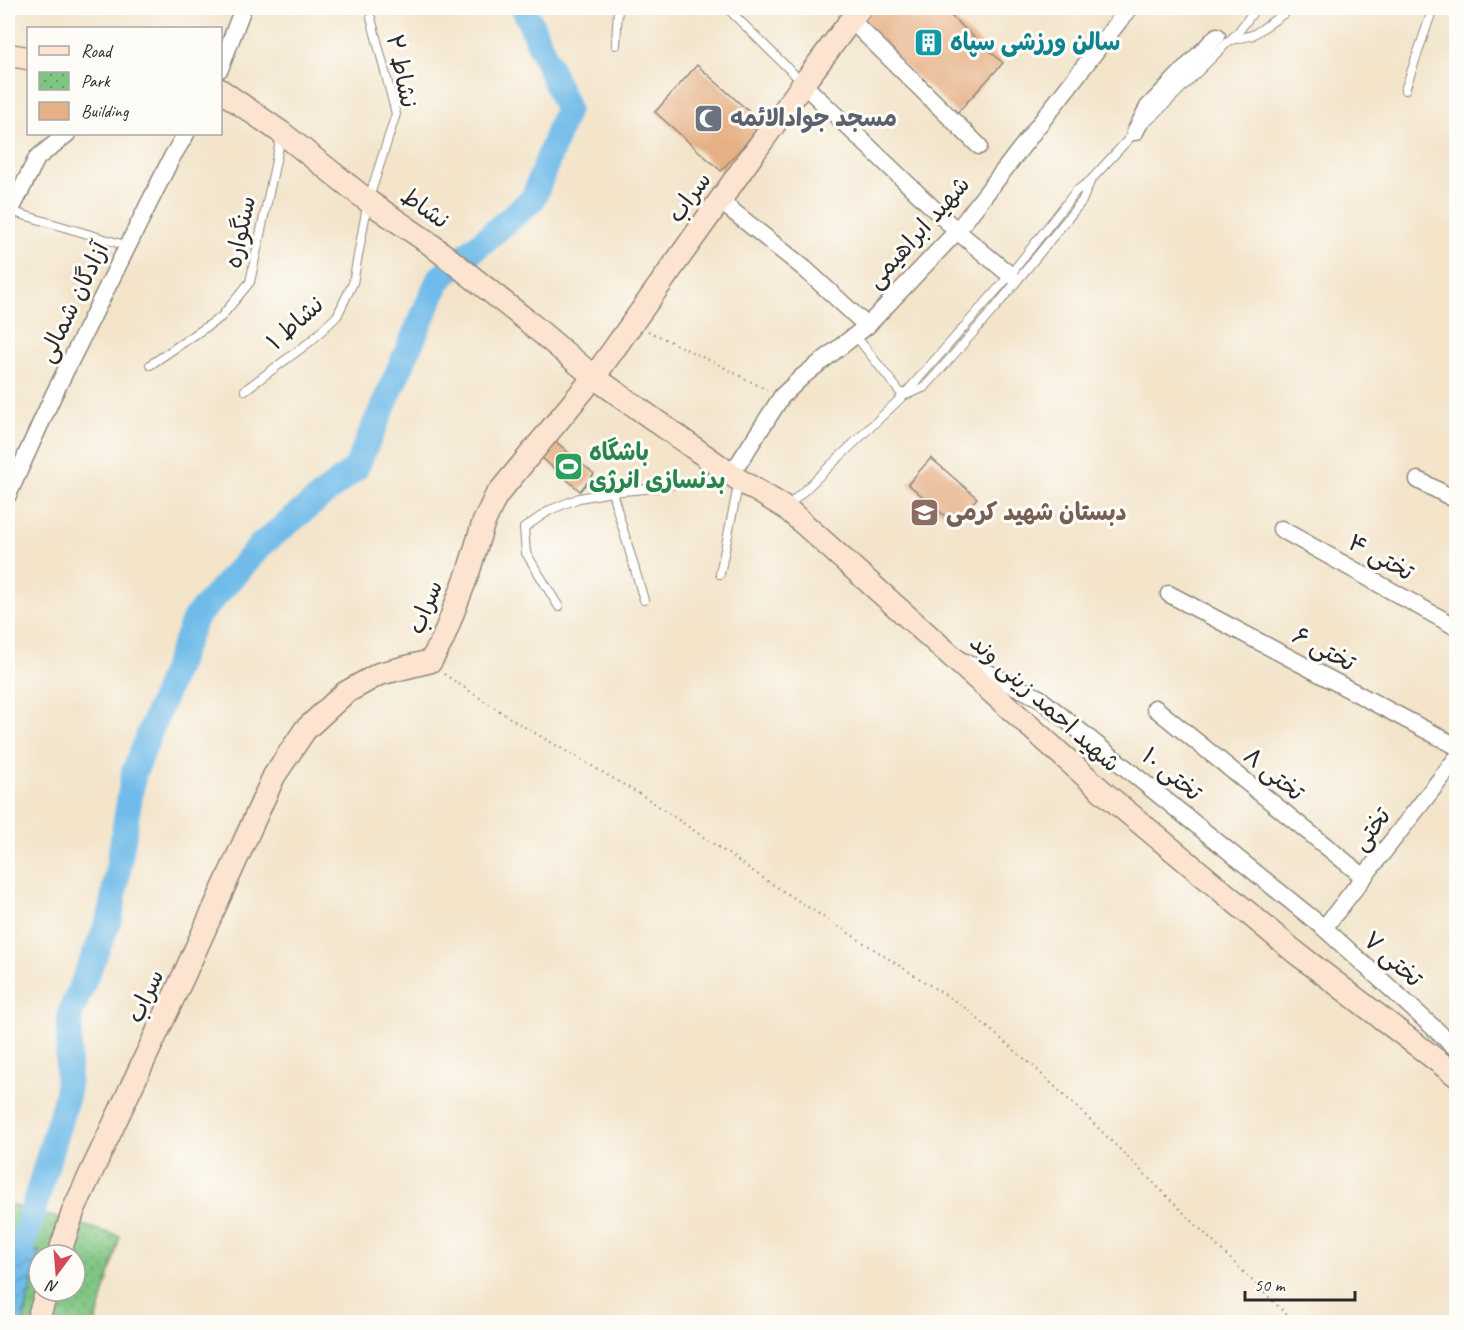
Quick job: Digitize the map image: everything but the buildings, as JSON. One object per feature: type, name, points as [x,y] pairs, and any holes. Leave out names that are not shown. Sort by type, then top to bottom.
[{"type":"main road","name":"سراب","points":[[63,1243],[74,1209],[274,776],[305,730],[345,693],[379,674],[431,661],[442,641],[468,573],[483,524],[496,496],[594,377],[803,84],[856,14]]},
{"type":"main road","points":[[8,55],[27,58]]},
{"type":"main road","name":"نشاط","points":[[222,91],[282,133],[368,201],[429,243],[594,377]]},
{"type":"main road","name":"شهید احمد زینی وند","points":[[594,377],[735,478],[786,508],[1102,791],[1295,952],[1456,1075]]},
{"type":"main road","points":[[37,1323],[43,1303]]},
{"type":"street","points":[[222,64],[243,8]]},
{"type":"street","name":"شهید ابراهیمی","points":[[735,478],[781,398],[802,376],[861,330],[957,231],[1129,8]]},
{"type":"street","points":[[856,14],[979,146]]},
{"type":"street","points":[[1135,132],[1148,107],[1224,38]]},
{"type":"street","points":[[803,84],[957,231],[1010,275]]},
{"type":"street","points":[[9,213],[37,158],[66,135]]},
{"type":"street","name":"آزادگان شمالی","points":[[8,490],[172,157],[185,135]]},
{"type":"street","points":[[720,201],[805,269],[861,330]]},
{"type":"street","points":[[1418,480],[1456,500]]},
{"type":"street","name":"تختی ۴","points":[[1281,529],[1456,627]]},
{"type":"street","name":"تختی ۶","points":[[1169,594],[1456,746]]},
{"type":"street","name":"تختی ۱۰","points":[[949,653],[1039,698],[1324,928]]},
{"type":"street","name":"تختی ۸","points":[[1155,708],[1364,877]]},
{"type":"street","name":"تختی","points":[[1324,928],[1456,759]]},
{"type":"street","name":"تختی ۷","points":[[1324,928],[1456,1048]]},
{"type":"lane","points":[[616,45],[618,8]]},
{"type":"lane","points":[[727,8],[803,84]]},
{"type":"lane","points":[[1224,38],[1239,31],[1256,8]]},
{"type":"lane","points":[[1224,38],[1253,35],[1292,8]]},
{"type":"lane","points":[[1406,90],[1433,8]]},
{"type":"lane","name":"نشاط ۲","points":[[368,201],[396,114],[371,18]]},
{"type":"lane","points":[[786,508],[903,396],[1010,275],[1076,191],[1090,181],[1135,132]]},
{"type":"lane","name":"سنگواره","points":[[150,365],[221,317],[250,282],[282,133]]},
{"type":"lane","points":[[903,396],[925,387],[995,308],[1082,201],[1090,181]]},
{"type":"lane","name":"نشاط ۱","points":[[245,390],[311,341],[338,316],[353,283],[368,201]]},
{"type":"lane","points":[[9,213],[128,246]]},
{"type":"lane","points":[[861,330],[903,396]]},
{"type":"lane","points":[[559,607],[525,553],[524,528],[549,510],[579,498],[735,478],[720,574]]},
{"type":"lane","points":[[612,492],[644,600]]},
{"type":"path","points":[[632,324],[719,365],[781,398]]},
{"type":"path","points":[[426,662],[516,722],[645,798],[769,882],[964,1007],[1034,1067],[1085,1115],[1294,1323]]},
{"type":"green space","points":[[8,1204],[120,1236],[96,1322],[8,1322]]},
{"type":"water","points":[[23,1244],[27,1246],[27,1303],[23,1322],[8,1322],[8,1245]]},
{"type":"waterway","points":[[23,1244],[67,1095],[70,1014],[110,918],[134,772],[195,618],[262,544],[356,468],[439,279],[533,199],[567,109],[524,8]]},
{"type":"place","name":"سالن ورزشی سپاه","points":[[929,42]]},
{"type":"place","name":"مسجد جوادالائمه","points":[[709,118]]},
{"type":"place","name":"باشگاه بدنسازی انرژی","points":[[568,466]]},
{"type":"place","name":"دبستان شهید کرمی","points":[[925,512]]}]
